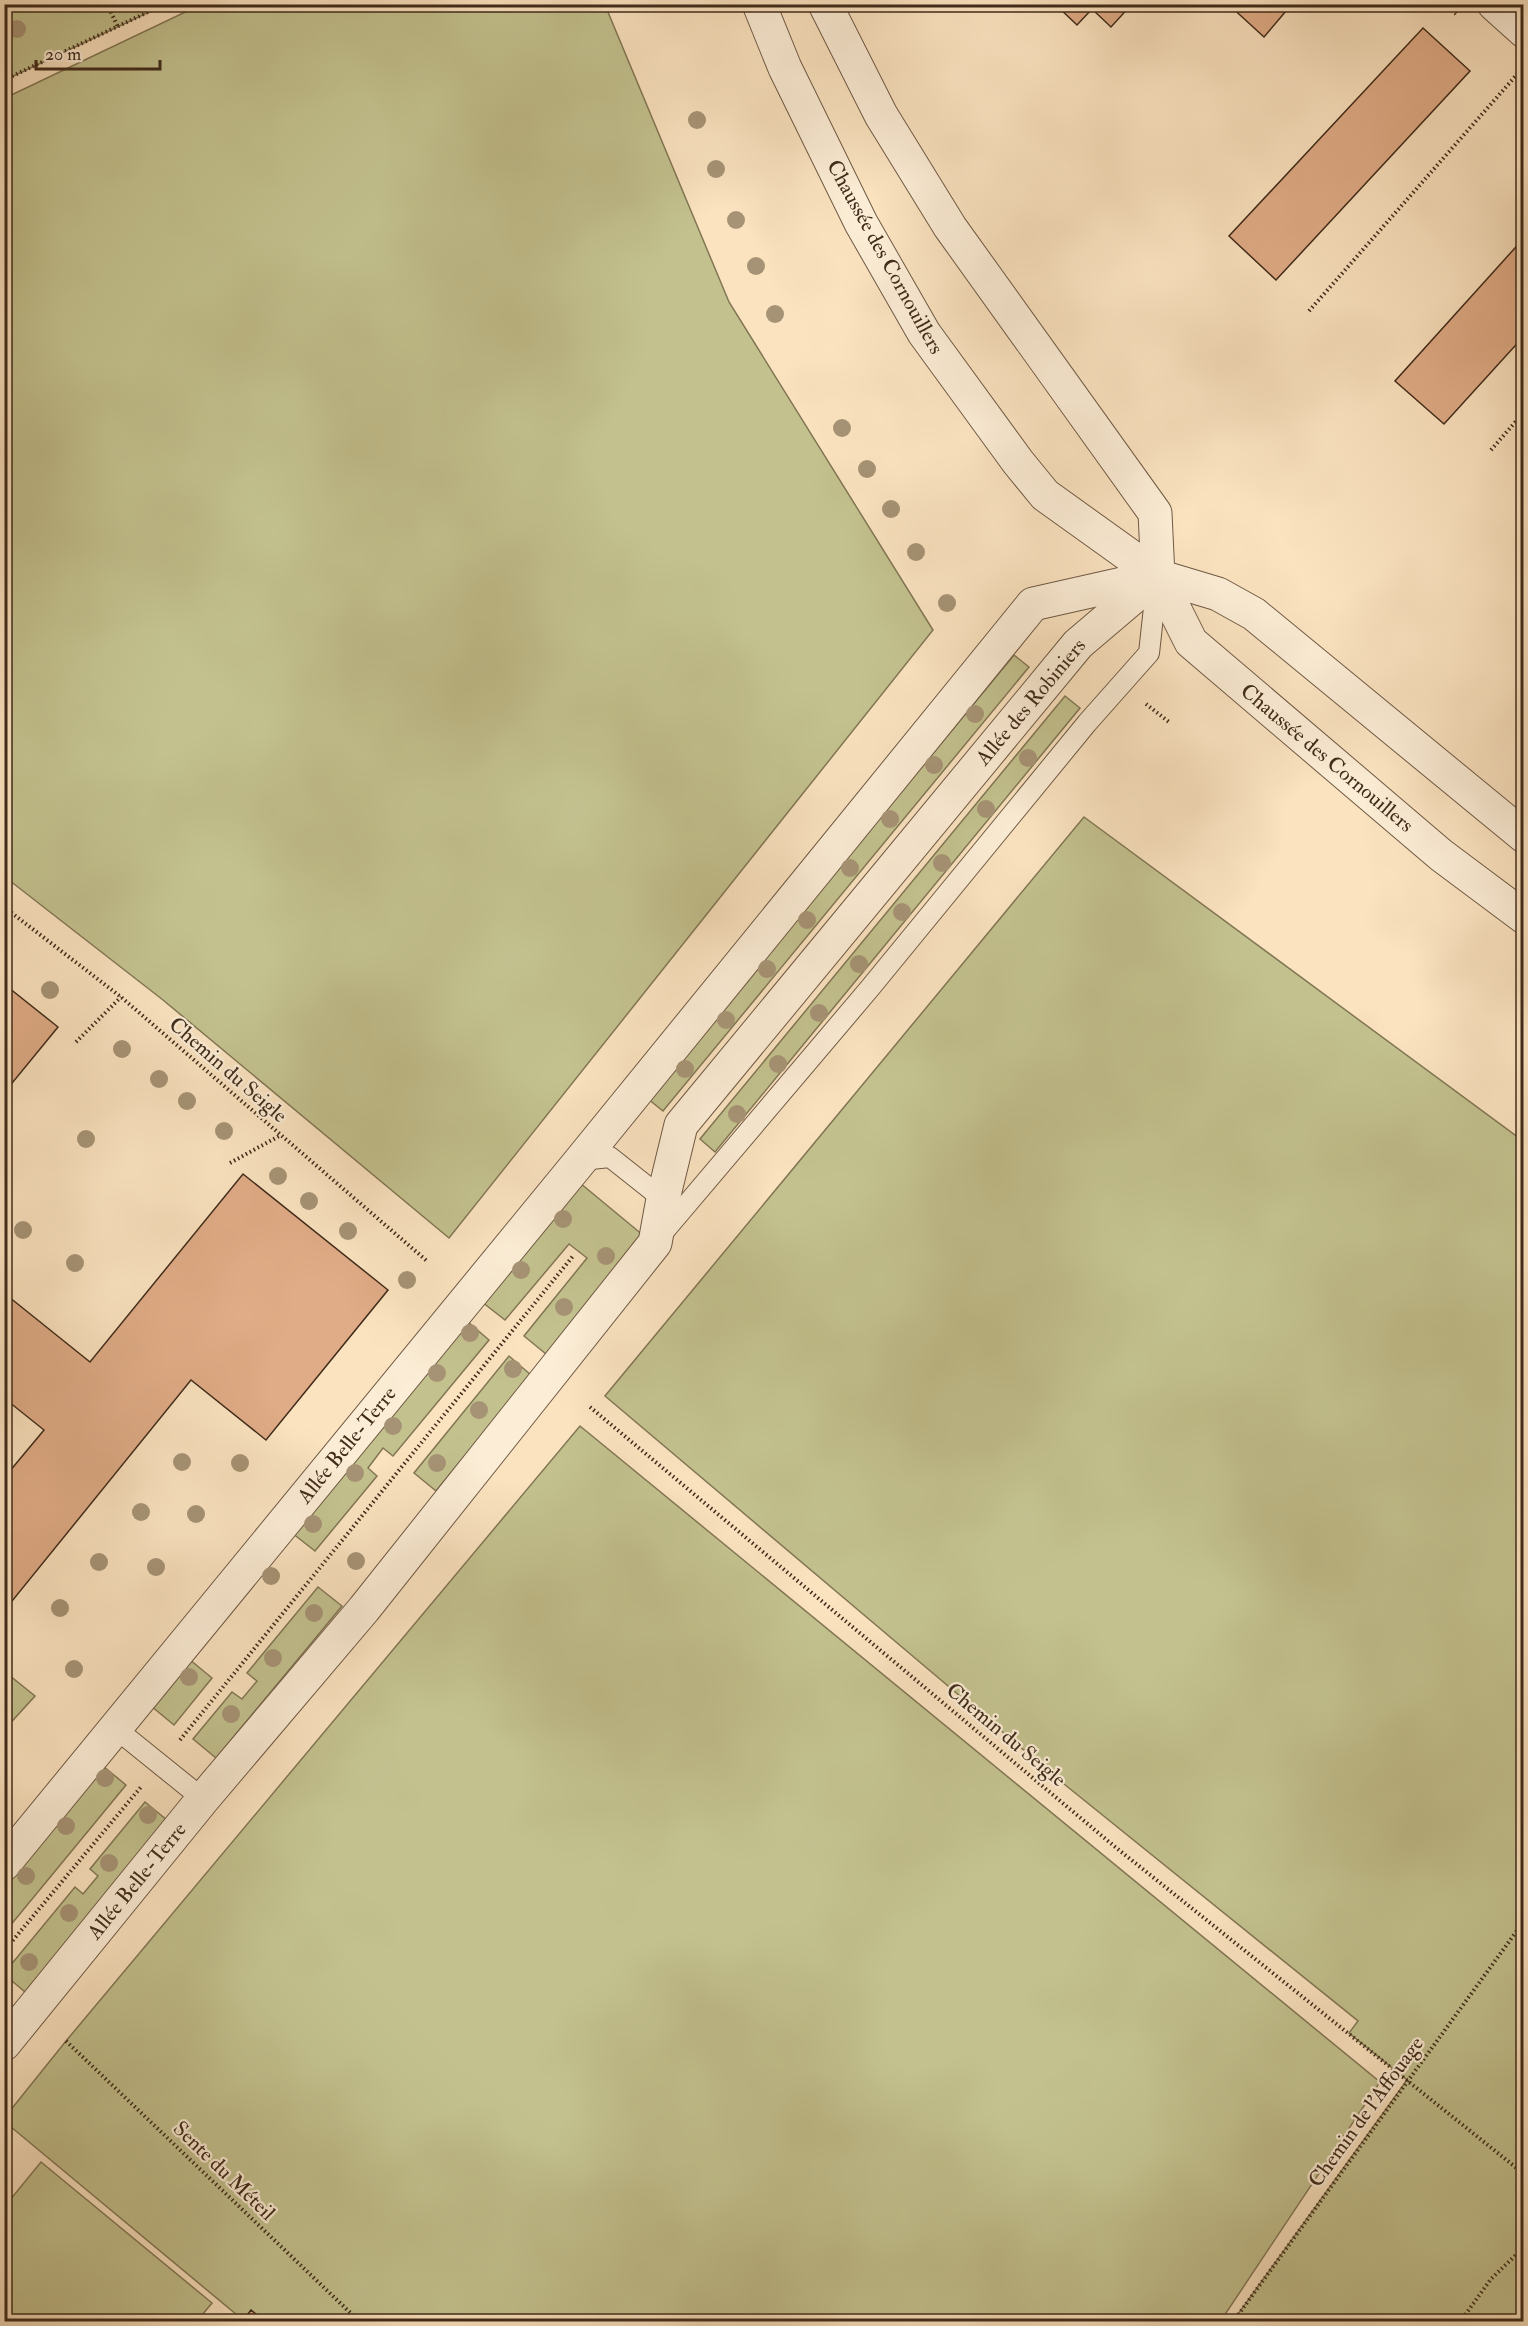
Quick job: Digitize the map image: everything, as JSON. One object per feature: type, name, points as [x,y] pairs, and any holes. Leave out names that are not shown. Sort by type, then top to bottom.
[{"type":"street","name":"Chaussée des Cornouillers","points":[[759,4],[784,68],[861,223],[924,333],[988,423],[1045,495],[1158,576],[1218,594],[1254,614],[1524,836]]},
{"type":"street","name":"Chaussée des Cornouillers","points":[[825,4],[881,115],[950,226],[1155,513],[1158,576],[1191,642],[1441,855],[1524,917]]},
{"type":"street","points":[[1494,4],[1524,31]]},
{"type":"street","name":"Allée Belle-Terre","points":[[4,1864],[691,1026],[1033,604],[1158,576]]},
{"type":"street","name":"Allée des Robiniers","points":[[655,1243],[681,1125],[1078,644],[1158,576]]},
{"type":"street","name":"Allée Belle-Terre","points":[[4,2044],[203,1799],[364,1609],[655,1243]]},
{"type":"lane","points":[[655,1243],[870,988],[1087,723],[1149,653],[1158,576]]},
{"type":"lane","points":[[581,1160],[610,1157],[663,1199]]},
{"type":"lane","points":[[115,1728],[203,1799]]},
{"type":"path","points":[[107,4],[118,27]]},
{"type":"path","points":[[4,80],[165,4]]},
{"type":"path","points":[[1309,311],[1520,71]]},
{"type":"path","points":[[1491,450],[1524,412]]},
{"type":"path","name":"Chemin du Seigle","points":[[4,907],[121,997],[428,1261]]},
{"type":"path","points":[[76,1041],[121,997]]},
{"type":"path","points":[[230,1163],[281,1135]]},
{"type":"path","points":[[4,1951],[160,1765],[573,1256]]},
{"type":"path","name":"Chemin du Seigle","points":[[590,1407],[1105,1838],[1524,2174]]},
{"type":"path","name":"Chemin de l'Affouage","points":[[1233,2322],[1524,1921]]},
{"type":"path","name":"Sente du Méteil","points":[[66,2041],[360,2322]]},
{"type":"path","points":[[1460,2322],[1491,2279],[1524,2247]]},
{"type":"shaded area","points":[[5,4],[164,4],[164,5],[5,80]]},
{"type":"shaded area","points":[[202,4],[605,5],[729,302],[933,630],[449,1238],[163,1000],[5,877],[5,98]]},
{"type":"shaded area","points":[[1014,655],[1029,667],[663,1111],[648,1099]]},
{"type":"shaded area","points":[[1065,696],[1080,708],[715,1152],[700,1139]]},
{"type":"shaded area","points":[[1084,817],[1523,1141],[1523,2321],[1233,2321],[1407,2080],[1349,2033],[1358,2021],[1064,1784],[605,1396]]},
{"type":"shaded area","points":[[580,1183],[644,1236],[546,1354],[524,1336],[587,1258],[569,1244],[505,1320],[482,1302]]},
{"type":"shaded area","points":[[467,1321],[489,1340],[393,1456],[383,1448],[368,1468],[377,1476],[315,1551],[292,1533]]},
{"type":"shaded area","points":[[509,1356],[531,1375],[436,1491],[414,1473]]},
{"type":"shaded area","points":[[580,1426],[1380,2082],[1220,2322],[265,2322],[251,2310],[243,2320],[5,2122],[5,2117],[66,2041]]},
{"type":"shaded area","points":[[318,1587],[342,1606],[216,1758],[193,1739],[232,1692],[242,1699],[257,1681],[247,1673]]},
{"type":"shaded area","points":[[189,1659],[212,1678],[174,1725],[151,1706]]},
{"type":"shaded area","points":[[4,1671],[35,1696],[5,1729],[4,1729]]},
{"type":"shaded area","points":[[103,1766],[126,1785],[5,1932],[5,1885]]},
{"type":"shaded area","points":[[145,1802],[167,1820],[25,1992],[5,1975],[5,1972],[75,1887],[83,1894],[98,1876],[90,1869]]},
{"type":"shaded area","points":[[41,2162],[212,2303],[197,2321],[5,2321],[5,2206]]},
{"type":"building","points":[[1055,4],[1132,4],[1111,27],[1092,9],[1077,25]]},
{"type":"building","points":[[1228,4],[1292,4],[1264,37]]},
{"type":"building","points":[[1423,28],[1470,71],[1276,280],[1229,236]]},
{"type":"building","points":[[1524,238],[1524,336],[1444,424],[1395,381]]},
{"type":"building","points":[[4,984],[58,1027],[4,1093]]},
{"type":"building","points":[[243,1174],[388,1290],[266,1440],[191,1380],[4,1611],[4,1469],[9,1472],[44,1430],[4,1398],[4,1293],[90,1362]]},
{"type":"building","points":[[251,2310],[265,2322],[242,2322]]}]
